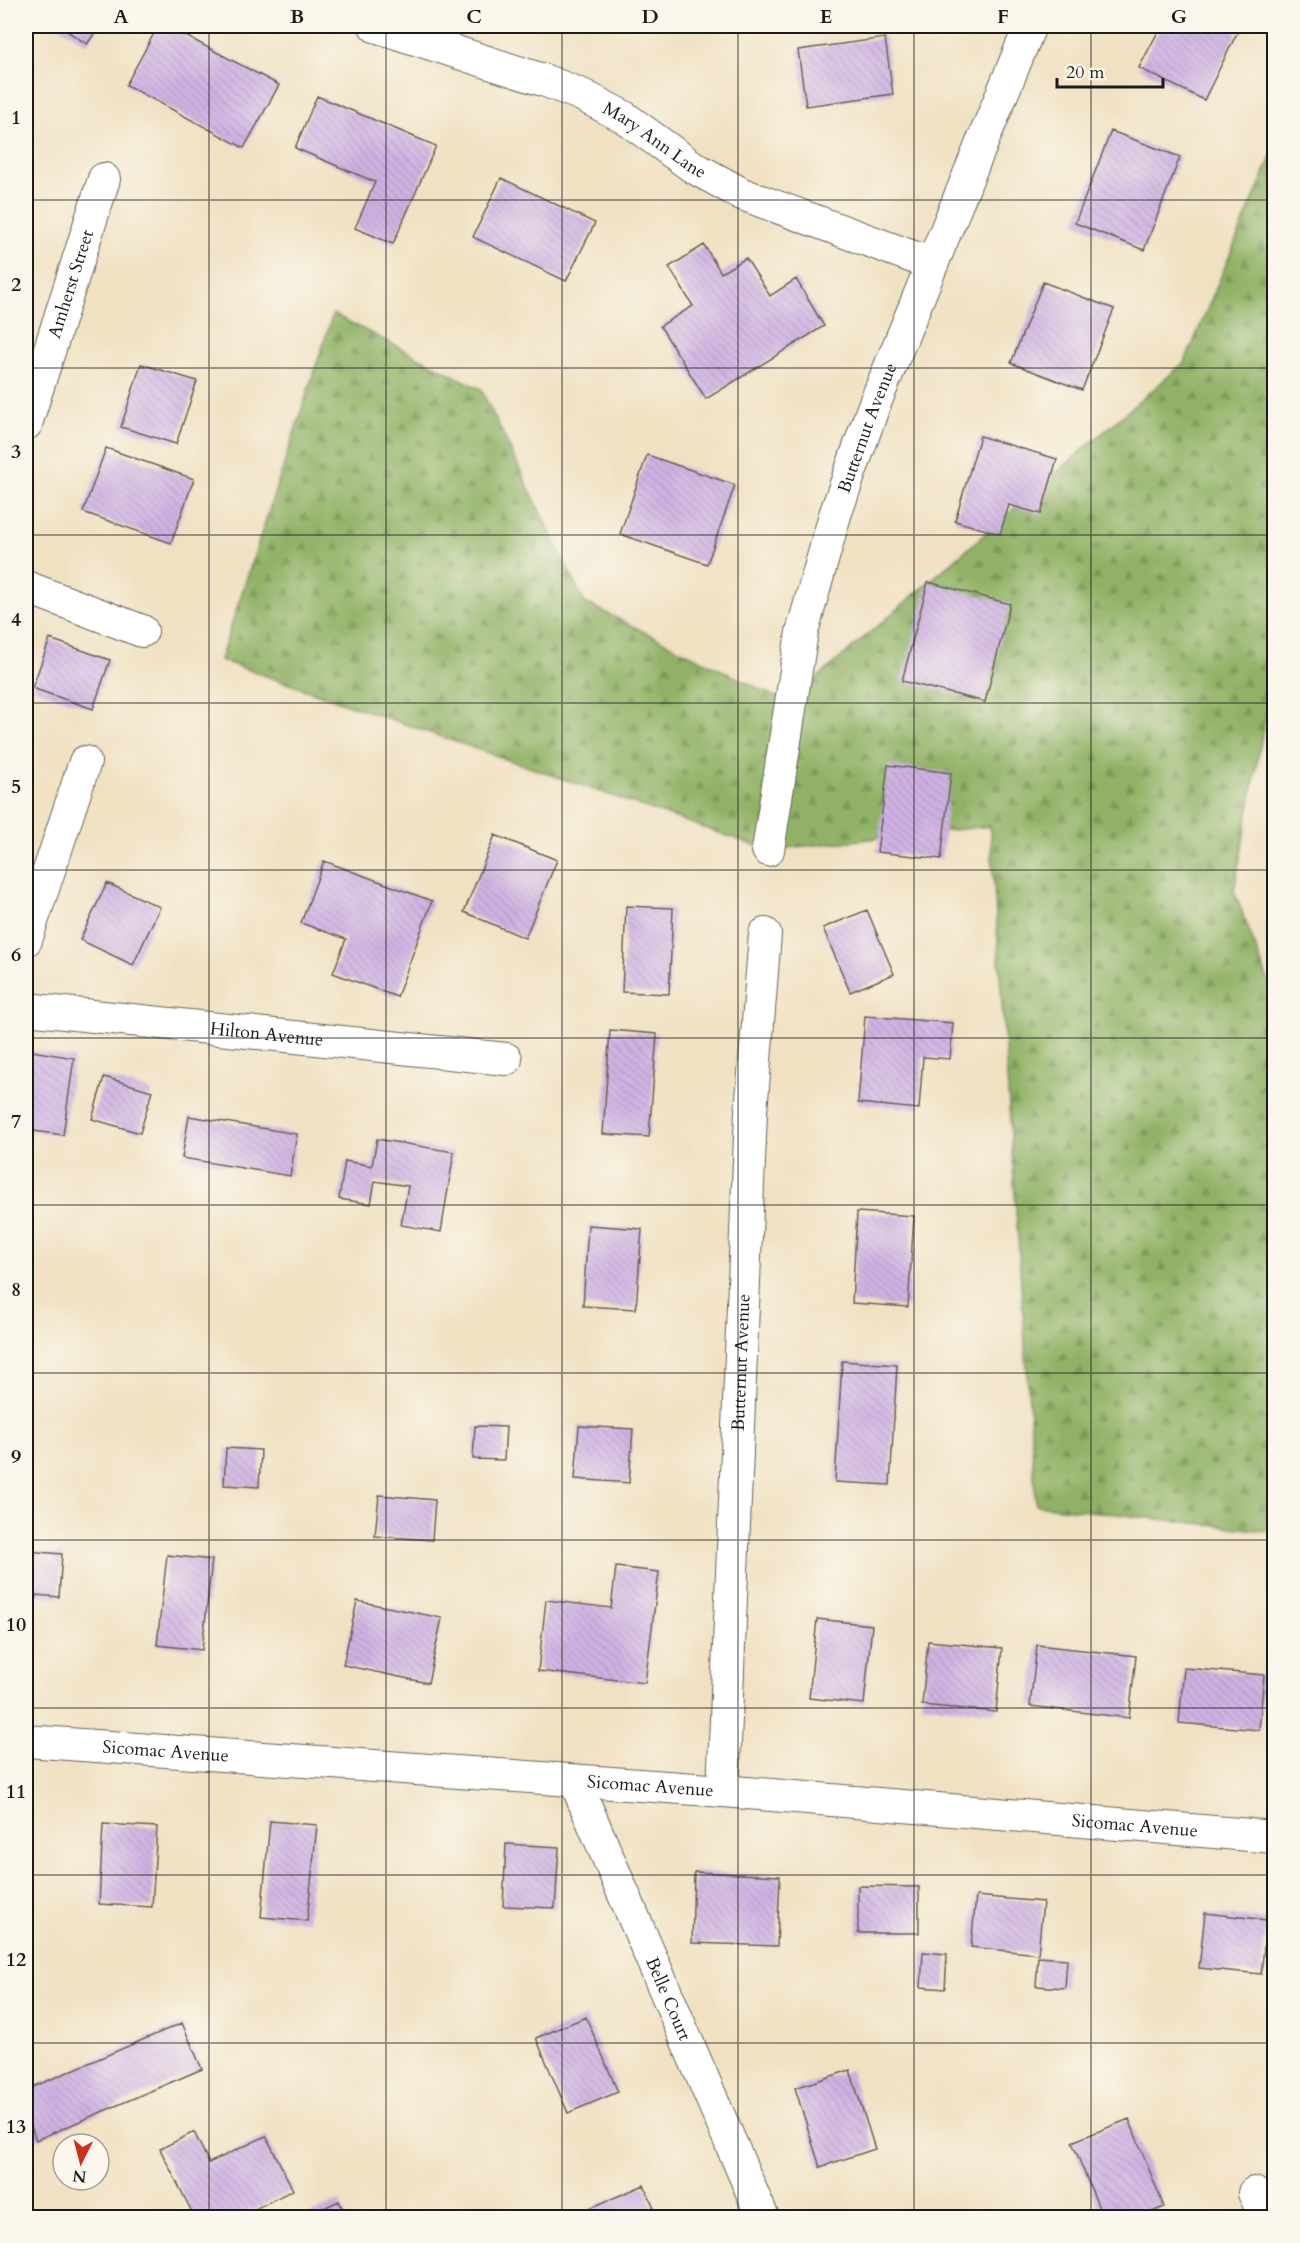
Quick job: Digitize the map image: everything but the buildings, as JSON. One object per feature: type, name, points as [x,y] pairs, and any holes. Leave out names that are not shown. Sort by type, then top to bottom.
[{"type":"street","name":"Mary Ann Lane","points":[[375,26],[546,81],[582,95],[624,117],[693,167],[742,194],[932,264]]},
{"type":"street","name":"Butternut Avenue","points":[[768,850],[802,632],[835,515],[873,408],[1030,26]]},
{"type":"street","name":"Amherst Street","points":[[26,424],[104,179]]},
{"type":"street","points":[[26,587],[142,631]]},
{"type":"street","points":[[26,940],[85,762]]},
{"type":"street","name":"Butternut Avenue","points":[[723,1791],[751,1112],[765,934]]},
{"type":"street","name":"Hilton Avenue","points":[[26,1009],[506,1059]]},
{"type":"street","name":"Sicomac Avenue","points":[[26,1741],[723,1791],[1275,1837]]},
{"type":"street","name":"Belle Court","points":[[574,1781],[763,2217]]},
{"type":"green space","points":[[1274,150],[1274,670],[1234,891],[1274,996],[1274,1532],[1036,1505],[990,826],[768,850],[220,660],[333,314],[481,389],[584,602],[788,703],[1185,362]]}]
